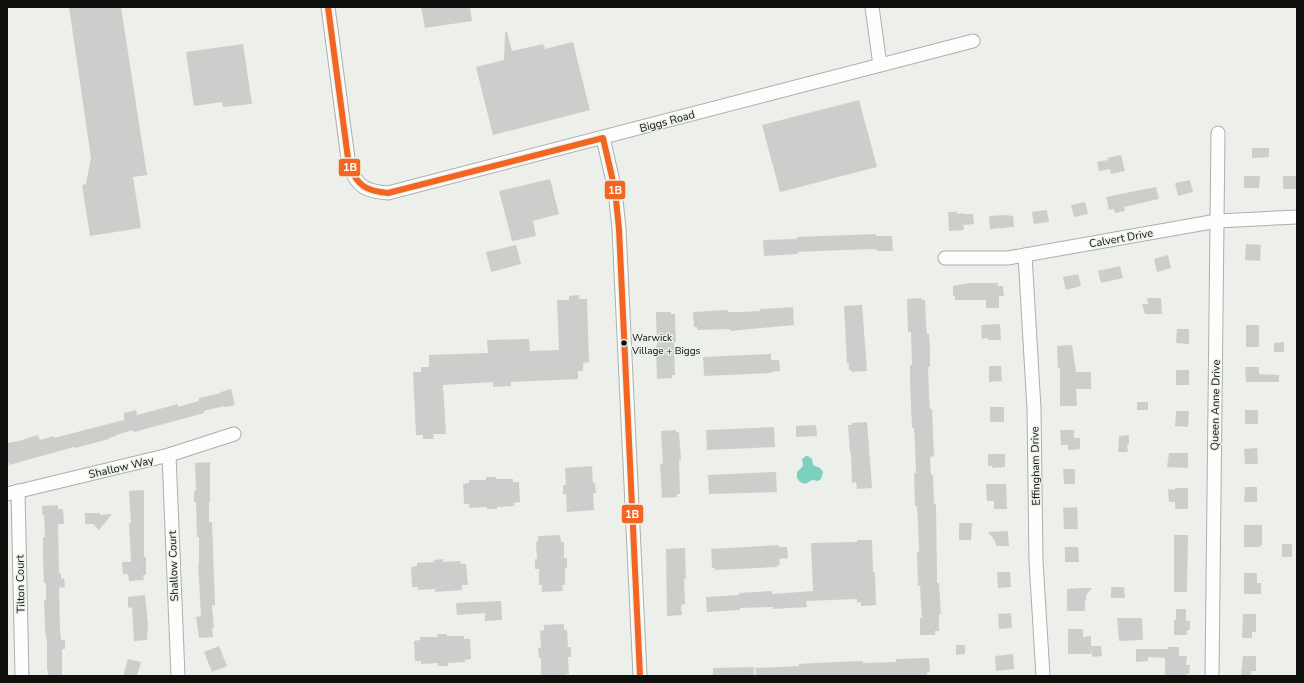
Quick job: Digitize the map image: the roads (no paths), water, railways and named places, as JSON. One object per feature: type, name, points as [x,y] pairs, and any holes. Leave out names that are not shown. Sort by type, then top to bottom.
[{"type":"street","name":"Biggs Road","points":[[328,7],[349,166],[354,178],[362,186],[373,192],[388,193],[973,41]]},
{"type":"street","points":[[872,7],[880,65]]},
{"type":"street","name":"Queen Anne Drive","points":[[1212,676],[1218,134]]},
{"type":"street","points":[[603,138],[615,190],[620,229],[640,676]]},
{"type":"street","name":"Calvert Drive","points":[[945,258],[1008,258],[1217,221],[1297,217]]},
{"type":"street","name":"Effingham Drive","points":[[1025,255],[1034,409],[1036,561],[1043,676]]},
{"type":"street","name":"Shallow Way","points":[[13,493],[169,455],[234,434]]},
{"type":"street","name":"Shallow Court","points":[[169,455],[178,676]]},
{"type":"street","name":"Tilton Court","points":[[13,493],[22,676]]},
{"type":"place","name":"Warwick Village + Biggs","points":[[624,343]]}]
